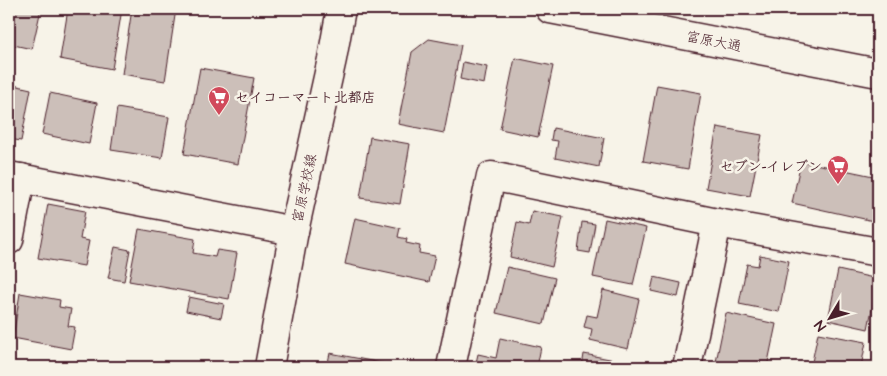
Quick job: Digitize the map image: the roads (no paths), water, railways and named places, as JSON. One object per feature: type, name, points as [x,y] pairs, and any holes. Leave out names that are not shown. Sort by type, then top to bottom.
[{"type":"street","name":"富原学校線","points":[[269,367],[294,231],[332,59],[341,9]]},
{"type":"street","name":"富原大通","points":[[550,9],[878,73]]},
{"type":"street","points":[[451,367],[491,176],[717,223],[878,252]]},
{"type":"street","points":[[9,240],[15,177],[294,231]]},
{"type":"street","points":[[687,367],[717,223]]},
{"type":"place","name":"セイコーマート北都店","points":[[219,116]]},
{"type":"place","name":"セブン-イレブン","points":[[838,185]]}]
